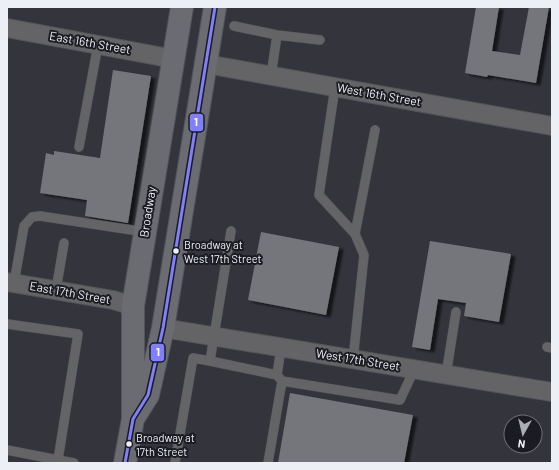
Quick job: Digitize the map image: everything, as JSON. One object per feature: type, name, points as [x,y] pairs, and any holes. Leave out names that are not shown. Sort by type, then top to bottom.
[{"type":"main road","name":"Broadway","points":[[125,463],[133,419],[133,306],[182,7]]},
{"type":"main road","name":"Broadway","points":[[133,419],[148,395],[163,328],[216,7]]},
{"type":"street","name":"East 16th Street","points":[[7,28],[174,58]]},
{"type":"street","name":"West 16th Street","points":[[206,64],[552,126]]},
{"type":"street","name":"East 17th Street","points":[[10,282],[113,300],[133,306]]},
{"type":"street","name":"West 17th Street","points":[[163,328],[552,392]]},
{"type":"lane","points":[[234,26],[277,35],[320,40]]},
{"type":"lane","points":[[271,76],[277,35]]},
{"type":"lane","points":[[79,147],[98,45]]},
{"type":"lane","points":[[335,87],[319,195],[355,234],[364,255],[353,360]]},
{"type":"lane","points":[[355,234],[375,130]]},
{"type":"lane","points":[[10,282],[24,226],[32,217],[40,216],[145,232]]},
{"type":"lane","points":[[210,361],[231,231]]},
{"type":"lane","points":[[56,290],[64,243]]},
{"type":"lane","points":[[446,375],[456,312]]},
{"type":"lane","points":[[7,324],[78,334],[58,460]]},
{"type":"lane","points":[[268,463],[280,378],[281,348]]},
{"type":"lane","points":[[175,463],[193,358],[280,378],[400,400],[414,370]]},
{"type":"lane","points":[[7,450],[74,463]]},
{"type":"building","points":[[476,7],[499,7],[492,51],[520,55],[529,7],[549,7],[536,83],[488,75],[487,77],[465,73]]},
{"type":"building","points":[[113,70],[151,76],[128,223],[85,216],[87,200],[40,193],[46,153],[54,155],[54,151],[100,158]]},
{"type":"building","points":[[261,232],[339,247],[326,315],[248,300]]},
{"type":"building","points":[[430,241],[511,254],[499,322],[464,316],[466,303],[438,299],[430,350],[412,347]]},
{"type":"building","points":[[290,393],[413,415],[404,463],[278,463]]},
{"type":"transit line","name":"1","points":[[125,463],[133,419],[148,395],[163,328],[215,7]]},
{"type":"place","name":"Broadway at West 17th Street","points":[[176,251]]},
{"type":"place","name":"Broadway at 17th Street","points":[[129,444]]}]
